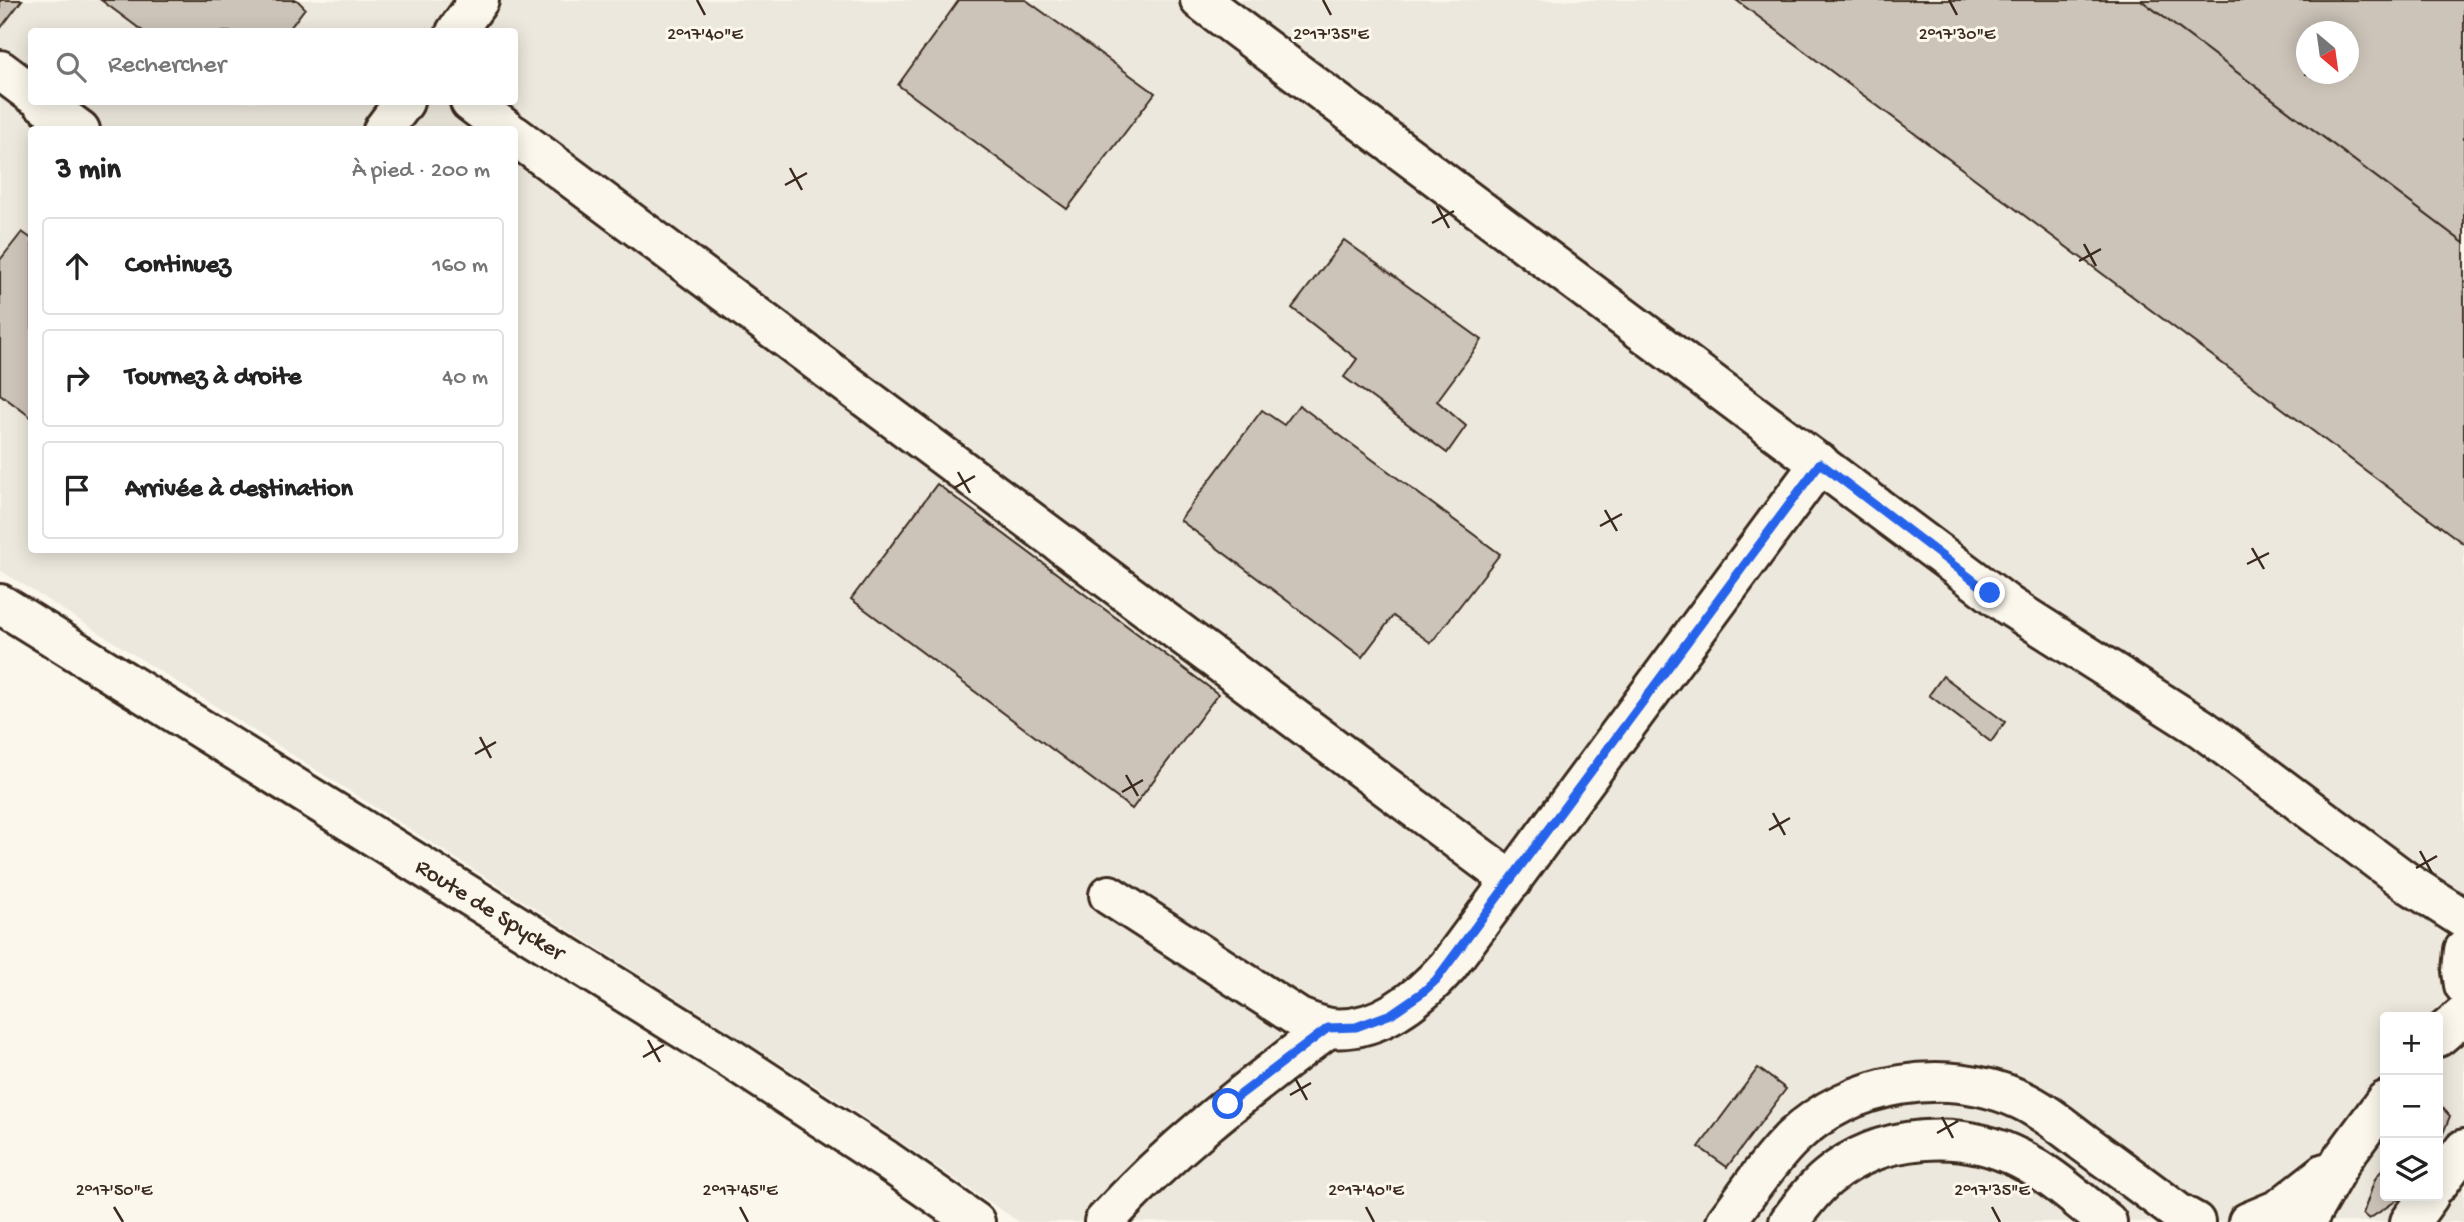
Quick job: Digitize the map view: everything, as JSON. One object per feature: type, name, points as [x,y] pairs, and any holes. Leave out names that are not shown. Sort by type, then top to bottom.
[{"type":"street","points":[[459,28],[479,0]]},
{"type":"street","points":[[1200,0],[2008,606],[2200,728],[2408,883],[2464,919]]},
{"type":"street","points":[[0,70],[28,91]]},
{"type":"street","points":[[46,105],[75,126]]},
{"type":"street","points":[[386,126],[402,105]]},
{"type":"street","points":[[474,105],[502,126]]},
{"type":"street","points":[[518,138],[1511,881]]},
{"type":"street","points":[[1109,895],[1284,1010],[1328,1028],[1356,1027],[1391,1014],[1423,992],[1448,966],[1820,463]]},
{"type":"street","name":"Route de Spycker","points":[[0,604],[730,1058],[836,1126],[975,1222]]},
{"type":"street","points":[[2464,950],[2464,985]]},
{"type":"street","points":[[2443,1033],[2464,1015]]},
{"type":"street","points":[[1104,1222],[1139,1183],[1179,1145],[1328,1028]]},
{"type":"street","points":[[1726,1222],[1782,1149],[1826,1113],[1878,1090],[1933,1081],[1986,1087],[2034,1107],[2177,1212],[2195,1222]]},
{"type":"street","points":[[2306,1222],[2343,1158],[2380,1108]]},
{"type":"street","points":[[1789,1222],[1818,1185],[1844,1166],[1899,1144],[1942,1139],[1984,1145],[2019,1158],[2107,1222]]},
{"type":"street","points":[[2443,1177],[2464,1149]]},
{"type":"street","points":[[2248,1222],[2287,1203],[2343,1158]]},
{"type":"street","points":[[2410,1222],[2425,1201]]},
{"type":"shaded area","points":[[0,0],[2464,0],[2464,1222],[1019,1222],[835,1098],[0,570]]},
{"type":"building","points":[[0,0],[22,0],[0,29]]},
{"type":"building","points":[[101,0],[297,0],[305,8],[290,28],[139,28]]},
{"type":"building","points":[[959,0],[1026,0],[1155,93],[1067,209],[898,85]]},
{"type":"building","points":[[1736,0],[2141,0],[2464,243],[2464,544]]},
{"type":"building","points":[[2141,0],[2464,0],[2464,243]]},
{"type":"building","points":[[22,232],[28,236],[28,415],[0,394],[0,260]]},
{"type":"building","points":[[1344,240],[1482,340],[1437,401],[1466,426],[1447,453],[1344,377],[1357,359],[1292,308]]},
{"type":"building","points":[[1299,405],[1500,554],[1431,643],[1393,616],[1362,657],[1180,520],[1262,410],[1284,425]]},
{"type":"building","points":[[937,484],[1218,694],[1132,809],[851,599]]},
{"type":"building","points":[[1943,676],[2005,722],[1991,742],[1929,695]]},
{"type":"building","points":[[1758,1068],[1786,1089],[1727,1167],[1699,1147]]},
{"type":"building","points":[[2443,1108],[2450,1116],[2443,1134]]},
{"type":"building","points":[[2380,1172],[2380,1201],[2396,1201],[2369,1219],[2363,1214],[2375,1179]]},
{"type":"route","points":[[1228,1104],[1328,1028],[1356,1027],[1373,1022],[1408,1003],[1436,980],[1820,463],[1990,593]]}]
